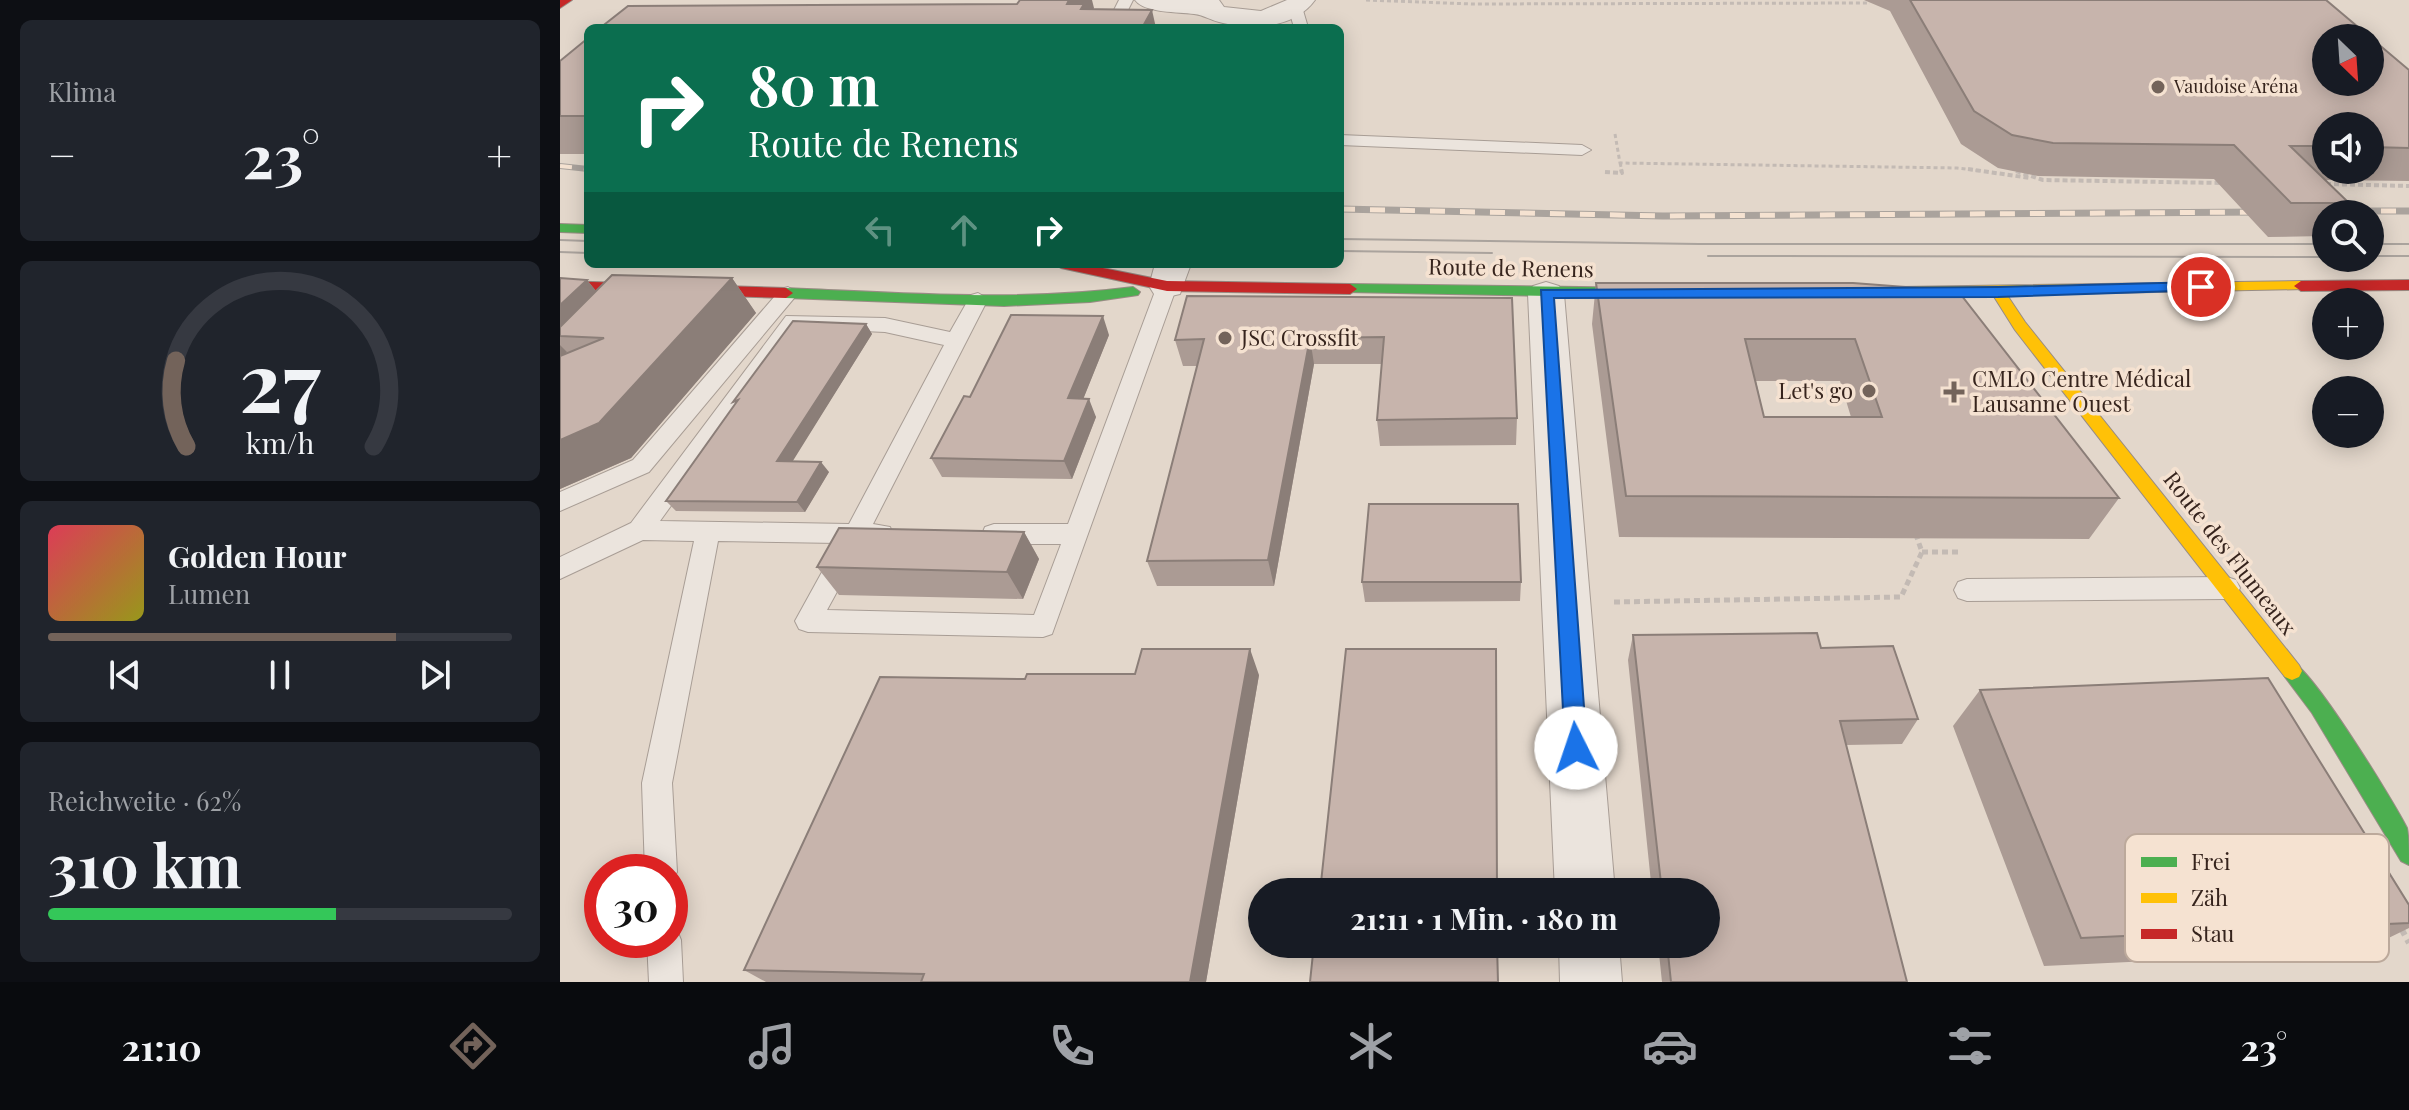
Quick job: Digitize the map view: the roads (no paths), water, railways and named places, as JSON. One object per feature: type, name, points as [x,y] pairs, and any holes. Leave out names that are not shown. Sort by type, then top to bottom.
[{"type":"main road","points":[[560,5],[567,0]]},
{"type":"main road","points":[[560,228],[584,229]]},
{"type":"main road","name":"Route de Renens","points":[[1101,268],[1170,275],[1546,294],[1671,293]]},
{"type":"main road","name":"Route de Renens","points":[[560,286],[978,299],[1096,298],[1170,275]]},
{"type":"main road","points":[[1874,293],[2409,285]]},
{"type":"main road","name":"Route des Flumeaux","points":[[1998,292],[2020,326],[2320,706],[2409,853]]},
{"type":"street","points":[[1148,0],[1220,13],[1286,16]]},
{"type":"street","points":[[1546,294],[1584,878]]},
{"type":"street","points":[[1590,958],[1591,982]]},
{"type":"lane","points":[[1114,24],[1126,0]]},
{"type":"lane","points":[[1344,140],[1582,150]]},
{"type":"lane","points":[[978,299],[808,621],[1043,626],[1170,275]]},
{"type":"lane","points":[[623,310],[644,289]]},
{"type":"lane","points":[[560,502],[641,466],[788,293]]},
{"type":"lane","points":[[640,530],[793,321],[885,325],[958,341]]},
{"type":"lane","points":[[560,569],[640,530],[903,534]]},
{"type":"lane","points":[[660,854],[657,783],[708,531]]},
{"type":"lane","points":[[966,534],[1077,534]]},
{"type":"lane","points":[[1967,590],[2227,588]]},
{"type":"lane","points":[[665,958],[666,982]]},
{"type":"tram line","points":[[1344,239],[1699,244],[2312,244]]},
{"type":"tram line","points":[[560,240],[584,241]]},
{"type":"tram line","points":[[2384,244],[2409,244]]},
{"type":"tram line","points":[[1344,251],[1492,253]]},
{"type":"tram line","points":[[560,252],[584,253]]},
{"type":"tram line","points":[[1708,256],[2312,257]]},
{"type":"tram line","points":[[2384,256],[2409,256]]},
{"type":"railway","points":[[560,166],[584,169]]},
{"type":"railway","points":[[1344,209],[1663,216],[2265,212]]},
{"type":"railway","points":[[2384,211],[2409,211]]},
{"type":"place","name":"Vaudoise Aréna","points":[[2158,87]]},
{"type":"place","name":"JSC Crossfit","points":[[1225,338]]},
{"type":"place","name":"Let's go","points":[[1869,391]]},
{"type":"place","name":"CMLO Centre Médical Lausanne Ouest","points":[[1954,392]]}]
